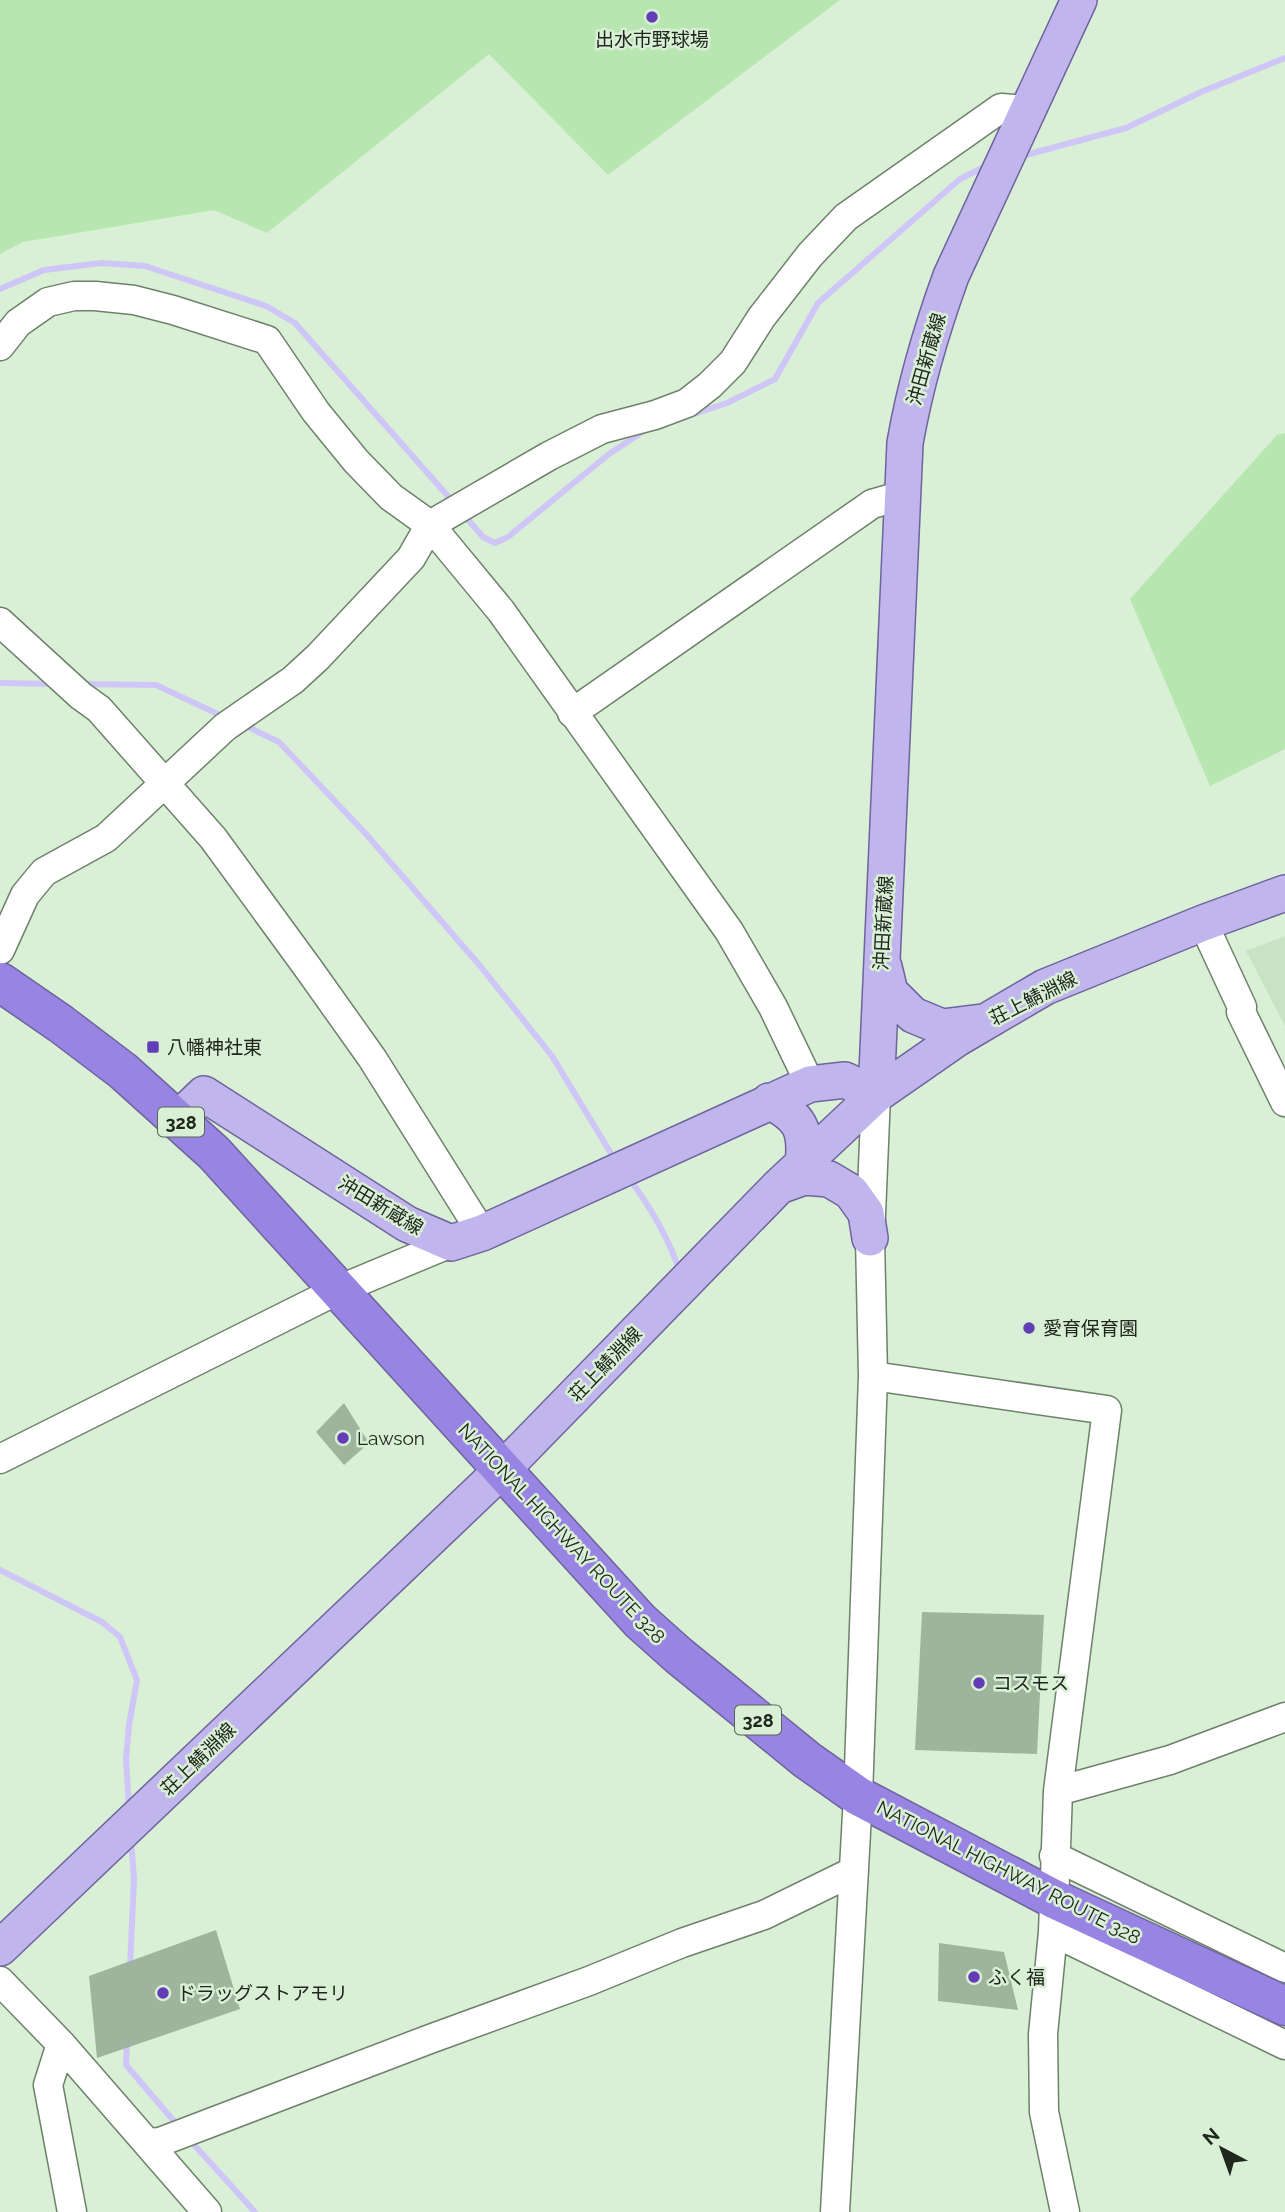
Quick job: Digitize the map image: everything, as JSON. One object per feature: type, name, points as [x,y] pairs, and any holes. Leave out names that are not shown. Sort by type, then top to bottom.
[{"type":"highway","name":"NATIONAL HIGHWAY ROUTE 328","points":[[0,982],[113,1063],[214,1153],[640,1621],[807,1760],[858,1796],[1054,1916],[1285,2007]]},
{"type":"main road","name":"沖田新蔵線","points":[[876,1095],[907,430],[934,323],[951,276],[1079,0]]},
{"type":"main road","name":"荘上鯖淵線","points":[[0,1948],[502,1470],[791,1175],[876,1095],[986,1022],[1045,987],[1285,893]]},
{"type":"main road","points":[[882,961],[890,992],[912,1016],[942,1027],[986,1022]]},
{"type":"main road","points":[[467,1238],[810,1084],[845,1080],[876,1095]]},
{"type":"main road","name":"沖田新蔵線","points":[[178,1119],[204,1094],[407,1224],[467,1238]]},
{"type":"main road","points":[[769,1101],[786,1110],[803,1132],[806,1142],[791,1175],[829,1179],[851,1192],[866,1213],[870,1238]]},
{"type":"street","points":[[0,950],[25,895],[44,872],[106,838],[225,727],[293,680],[411,558],[430,525],[549,456],[602,429],[655,415],[687,403],[710,386],[733,362],[769,307],[810,255],[846,217],[1001,108],[1028,110]]},
{"type":"street","points":[[0,346],[18,323],[48,302],[74,296],[134,300],[267,340],[316,412],[356,461],[391,497],[430,525],[501,611],[729,932],[773,1007],[810,1084]]},
{"type":"street","points":[[572,713],[872,504],[903,495]]},
{"type":"street","points":[[0,622],[81,696],[99,709],[213,838],[364,1046],[467,1238],[338,1290],[0,1459]]},
{"type":"street","points":[[1203,923],[1242,1007],[1241,1012],[1285,1102]]},
{"type":"street","points":[[835,2212],[858,1796],[873,1376],[870,1238],[876,1095]]},
{"type":"street","points":[[873,1376],[1107,1410],[1058,1791],[1054,1916],[1043,2034],[1044,2112],[1065,2212]]},
{"type":"street","points":[[1058,1791],[1170,1760],[1285,1717]]},
{"type":"street","points":[[1054,1856],[1285,1968]]},
{"type":"street","points":[[147,2143],[160,2142],[589,1981],[682,1943],[764,1915],[854,1871]]},
{"type":"street","points":[[1054,1916],[1285,2045]]},
{"type":"street","points":[[0,1981],[61,2044],[207,2212]]},
{"type":"street","points":[[61,2044],[48,2085],[72,2212]]},
{"type":"shaded area","points":[[1285,936],[1285,1026],[1246,951]]},
{"type":"green space","points":[[0,0],[840,0],[608,175],[489,54],[267,233],[214,210],[23,242],[0,254]]},
{"type":"green space","points":[[1285,433],[1285,749],[1210,786],[1130,599],[1277,435]]},
{"type":"building","name":"Lawson","points":[[344,1403],[369,1443],[344,1465],[316,1432]]},
{"type":"building","name":"コスモス","points":[[922,1612],[1044,1615],[1037,1754],[915,1750]]},
{"type":"building","name":"ドラッグストアモリ","points":[[216,1930],[240,2009],[97,2058],[89,1976]]},
{"type":"building","name":"ふく福","points":[[939,1943],[1004,1952],[1018,2010],[938,2001]]},
{"type":"waterway","points":[[1022,156],[1126,128],[1201,92],[1285,58]]},
{"type":"waterway","points":[[691,415],[727,403],[775,379],[818,303],[960,179],[988,165]]},
{"type":"waterway","points":[[0,289],[44,270],[102,263],[145,266],[266,306],[295,323],[454,503]]},
{"type":"waterway","points":[[463,514],[483,537],[495,543],[508,537],[609,454],[647,429]]},
{"type":"waterway","points":[[0,683],[53,684]]},
{"type":"waterway","points":[[81,684],[156,685],[224,717]]},
{"type":"waterway","points":[[244,725],[279,742],[366,834],[481,967],[552,1056],[615,1160]]},
{"type":"waterway","points":[[628,1177],[658,1223],[680,1272]]},
{"type":"waterway","points":[[0,1570],[102,1622],[120,1637],[137,1680],[126,1759],[129,1807]]},
{"type":"waterway","points":[[130,1968],[134,1879],[131,1839]]},
{"type":"waterway","points":[[127,2042],[126,2065],[179,2127]]},
{"type":"waterway","points":[[188,2138],[255,2212]]},
{"type":"place","name":"出水市野球場","points":[[652,17]]},
{"type":"place","name":"八幡神社東","points":[[153,1047]]},
{"type":"place","name":"愛育保育園","points":[[1029,1328]]},
{"type":"place","name":"Lawson","points":[[343,1438]]},
{"type":"place","name":"コスモス","points":[[979,1683]]},
{"type":"place","name":"ふく福","points":[[974,1977]]},
{"type":"place","name":"ドラッグストアモリ","points":[[163,1993]]}]
